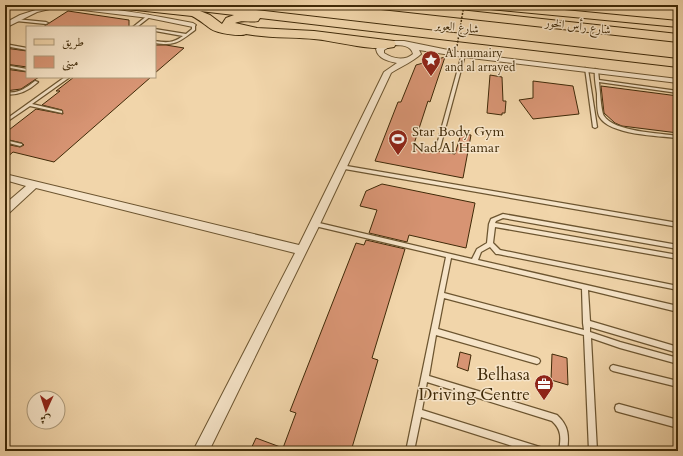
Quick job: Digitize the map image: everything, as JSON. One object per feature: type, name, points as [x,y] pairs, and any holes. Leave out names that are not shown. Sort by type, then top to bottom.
[{"type":"highway","points":[[127,5],[195,13],[206,18],[218,27],[227,30],[355,45],[384,51]]},
{"type":"highway","points":[[184,5],[678,63]]},
{"type":"highway","name":"شارع العوير","points":[[256,5],[678,52]]},
{"type":"highway","name":"شارع العوير","points":[[381,5],[478,10]]},
{"type":"highway","points":[[478,10],[500,14],[678,29]]},
{"type":"highway","name":"شارع رأس الخور","points":[[478,10],[678,38]]},
{"type":"highway","points":[[339,24],[299,23],[244,18],[233,19],[228,24],[233,28],[258,32],[314,35],[360,42],[384,51]]},
{"type":"main road","points":[[478,10],[678,24]]},
{"type":"street","points":[[5,26],[34,9],[45,5]]},
{"type":"street","points":[[55,5],[149,16],[193,25]]},
{"type":"street","points":[[16,20],[58,5]]},
{"type":"street","points":[[16,20],[25,11],[27,6]]},
{"type":"street","points":[[384,51],[398,43],[463,55],[678,81]]},
{"type":"street","points":[[201,451],[315,224],[388,72],[417,54],[415,48],[411,46]]},
{"type":"street","points":[[384,51],[393,60],[408,60],[434,55],[463,55]]},
{"type":"street","points":[[384,51],[388,72]]},
{"type":"street","points":[[5,177],[301,250]]},
{"type":"street","points":[[5,210],[34,184]]},
{"type":"lane","points":[[136,26],[149,16]]},
{"type":"lane","points":[[16,20],[46,23]]},
{"type":"lane","points":[[156,42],[173,44],[194,28],[193,25]]},
{"type":"lane","points":[[156,30],[186,35]]},
{"type":"lane","points":[[5,45],[26,48]]},
{"type":"lane","points":[[438,148],[463,55]]},
{"type":"lane","points":[[5,66],[26,70]]},
{"type":"lane","points":[[586,69],[594,126]]},
{"type":"lane","points":[[596,70],[601,115],[603,120],[609,124],[627,130],[678,137]]},
{"type":"lane","points":[[5,122],[67,78]]},
{"type":"lane","points":[[598,81],[678,92]]},
{"type":"lane","points":[[5,93],[19,93],[36,82]]},
{"type":"lane","points":[[30,105],[60,112]]},
{"type":"lane","points":[[5,141],[20,145]]},
{"type":"lane","points":[[342,167],[678,225]]},
{"type":"lane","points":[[678,247],[509,216],[497,217],[493,220],[490,244],[493,248],[504,253],[678,288]]},
{"type":"lane","points":[[315,224],[678,309]]},
{"type":"lane","points":[[492,224],[678,257]]},
{"type":"lane","points":[[474,261],[479,251],[490,244]]},
{"type":"lane","points":[[410,451],[449,255]]},
{"type":"lane","points":[[585,288],[586,334],[593,451]]},
{"type":"lane","points":[[441,295],[586,334],[678,361]]},
{"type":"lane","points":[[586,323],[678,350]]},
{"type":"lane","points":[[434,331],[537,361]]},
{"type":"lane","points":[[613,368],[678,384]]},
{"type":"lane","points":[[425,378],[554,418],[560,422],[564,429],[563,451]]},
{"type":"lane","points":[[618,408],[678,424]]},
{"type":"lane","points":[[418,412],[540,451]]},
{"type":"path","points":[[458,46],[464,5]]},
{"type":"building","points":[[68,11],[129,20],[129,26],[45,26]]},
{"type":"building","points":[[156,45],[184,48],[156,72]]},
{"type":"building","points":[[5,48],[26,51],[26,67],[5,64]]},
{"type":"building","points":[[445,57],[430,102],[428,101],[413,147],[455,154],[461,134],[471,135],[463,178],[375,161],[398,102],[401,102],[416,65]]},
{"type":"building","points":[[5,69],[26,72],[26,78],[38,78],[21,89],[5,91]]},
{"type":"building","points":[[490,75],[502,77],[503,101],[506,101],[505,113],[502,113],[502,115],[487,113]]},
{"type":"building","points":[[73,78],[150,78],[54,162],[13,152],[5,159],[5,144],[20,147],[24,145],[22,143],[5,139],[5,133],[36,109],[63,114],[62,110],[42,105],[60,91],[56,91]]},
{"type":"building","points":[[533,81],[573,86],[579,114],[533,119],[519,100],[533,98]]},
{"type":"building","points":[[601,86],[678,96],[678,133],[622,126],[615,123],[604,113]]},
{"type":"building","points":[[382,184],[475,203],[466,248],[409,235],[407,242],[369,233],[377,210],[360,206],[366,191]]},
{"type":"building","points":[[366,240],[405,249],[372,358],[378,360],[351,451],[250,451],[256,438],[283,448],[296,413],[290,411],[356,243],[364,245]]},
{"type":"building","points":[[460,352],[471,355],[468,371],[457,367]]},
{"type":"building","points":[[552,354],[567,358],[568,385],[551,380]]},
{"type":"place","name":"Al numairy and al arrayed","points":[[431,77]]},
{"type":"place","name":"Star Body Gym Nad Al Hamar","points":[[398,156]]},
{"type":"place","name":"Belhasa Driving Centre","points":[[544,401]]}]
